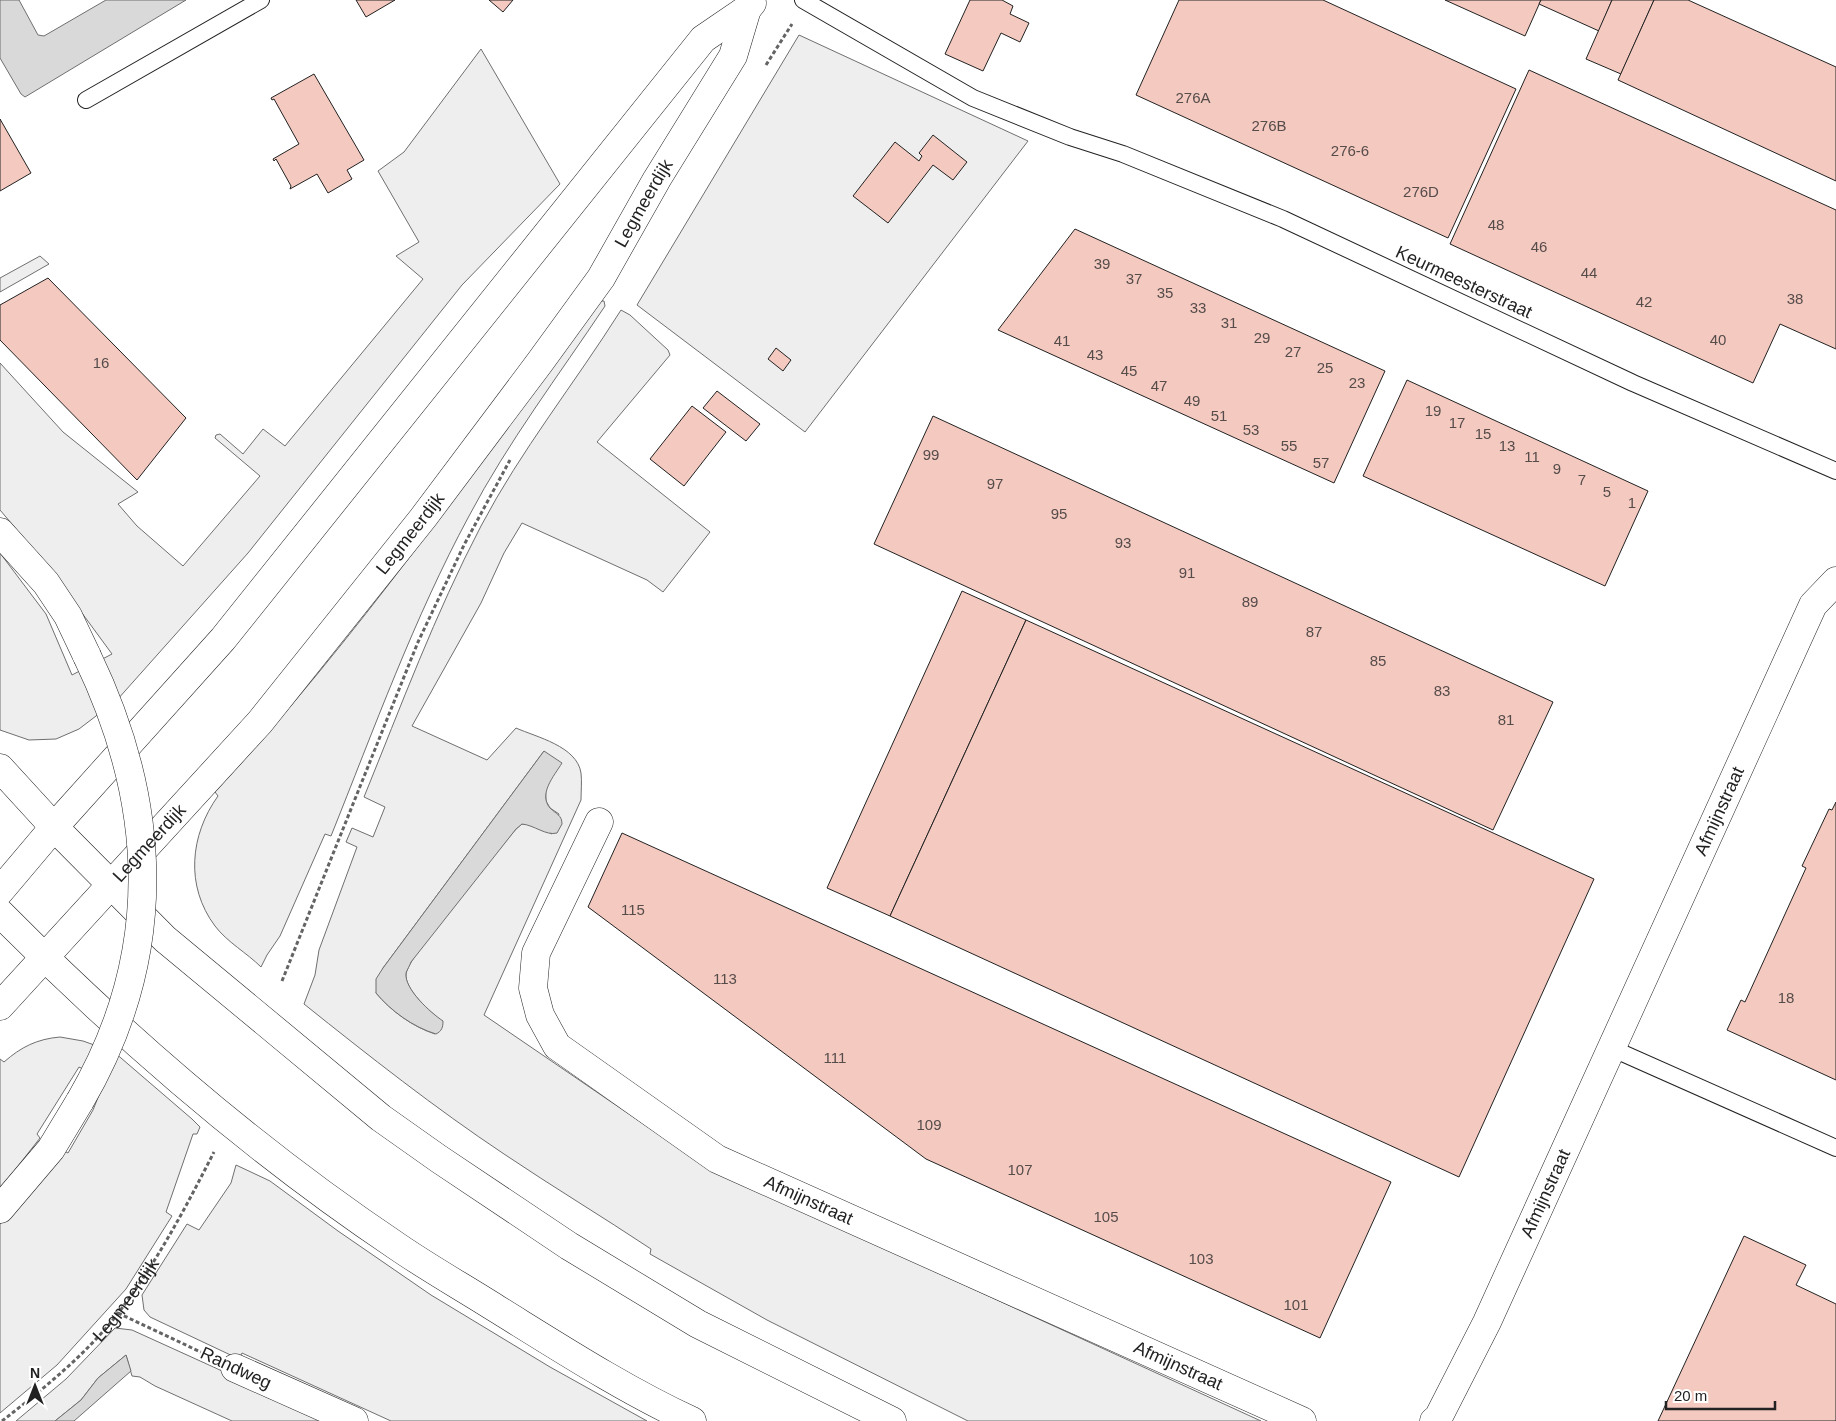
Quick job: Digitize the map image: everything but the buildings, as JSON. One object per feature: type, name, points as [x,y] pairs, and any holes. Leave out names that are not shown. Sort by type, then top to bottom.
[{"type":"main road","name":"Legmeerdijk","points":[[0,891],[54,827],[223,639],[703,39],[746,3]]},
{"type":"main road","name":"Legmeerdijk","points":[[0,1006],[260,722],[423,518],[546,354],[601,278],[657,179],[733,56],[746,3]]},
{"type":"main road","points":[[0,532],[46,583],[68,616],[105,693],[127,757],[138,820],[142,880],[141,924],[125,1004],[113,1037],[80,1101],[51,1149],[0,1209]]},
{"type":"main road","name":"Afmijnstraat","points":[[1438,1420],[1487,1322],[1813,605],[1836,581]]},
{"type":"main road","points":[[0,768],[54,827],[165,939],[253,1014],[381,1118],[569,1246],[698,1324],[892,1421]]},
{"type":"main road","name":"Afmijnstraat","points":[[599,822],[536,953],[534,988],[540,1015],[557,1046],[717,1159],[1302,1421]]},
{"type":"main road","points":[[0,913],[94,1006],[208,1106],[273,1157],[398,1247],[528,1328],[662,1407],[692,1421]]},
{"type":"main road","name":"Randweg","points":[[235,1368],[354,1421]]},
{"type":"lane","points":[[86,100],[261,0]]},
{"type":"lane","name":"Keurmeesterstraat","points":[[805,1],[973,98],[1070,137],[1123,154],[1283,219],[1633,383],[1836,471]]},
{"type":"lane","points":[[1611,1048],[1836,1148]]},
{"type":"path","points":[[764,69],[805,1]]},
{"type":"path","points":[[282,981],[418,642],[464,545],[512,456]]},
{"type":"path","name":"Legmeerdijk","points":[[2,1421],[62,1373],[118,1313],[179,1220],[214,1151]]},
{"type":"path","name":"Randweg","points":[[118,1313],[235,1368]]},
{"type":"shaded area","points":[[0,0],[19,0],[38,35],[44,36],[106,0],[186,0],[25,97],[21,94],[0,58]]},
{"type":"shaded area","points":[[799,35],[1028,141],[805,432],[637,305]]},
{"type":"shaded area","points":[[481,49],[560,184],[462,285],[248,553],[117,700],[79,729],[56,739],[29,740],[0,730],[0,553],[46,614],[72,675],[112,654],[46,564],[0,510],[0,363],[63,432],[138,492],[118,504],[137,526],[183,566],[260,476],[215,438],[216,435],[220,434],[243,454],[263,429],[285,446],[423,279],[396,256],[419,242],[378,171],[404,152]]},
{"type":"shaded area","points":[[40,256],[49,264],[0,292],[0,278]]},
{"type":"shaded area","points":[[599,301],[604,301],[605,306],[500,462],[449,555],[396,674],[331,836],[325,834],[280,936],[261,967],[220,932],[205,911],[199,894],[195,878],[197,844],[209,811],[218,796],[215,792],[317,674],[414,552]]},
{"type":"shaded area","points":[[621,310],[630,315],[668,350],[670,355],[597,442],[710,532],[663,592],[647,580],[522,523],[504,553],[481,603],[412,726],[487,760],[516,728],[564,749],[578,764],[581,773],[581,800],[484,1015],[705,1166],[1261,1421],[968,1421],[767,1320],[650,1254],[651,1249],[522,1166],[428,1100],[304,1004],[315,975],[319,950],[357,847],[346,842],[352,828],[373,837],[385,807],[364,797],[419,660],[464,559],[513,470]],"holes":[[[544,751],[546,801],[550,808],[559,814],[552,834],[530,824],[522,824],[516,829],[437,925],[411,963],[406,974],[409,987],[425,1007],[442,1021],[435,1034],[411,1023],[395,1012],[376,993],[383,968]]]},
{"type":"shaded area","points":[[544,751],[562,763],[548,785],[546,797],[547,803],[560,817],[562,824],[557,833],[553,834],[522,824],[516,829],[411,962],[406,973],[409,986],[425,1007],[443,1021],[442,1029],[438,1033],[427,1031],[403,1018],[382,1000],[376,993],[376,979]]},
{"type":"shaded area","points":[[60,1037],[83,1041],[114,1052],[200,1127],[197,1134],[193,1134],[166,1212],[172,1216],[126,1289],[57,1365],[0,1413],[0,1224],[62,1150],[68,1153],[93,1110],[105,1080],[79,1067],[37,1134],[40,1138],[0,1189],[0,1059],[4,1062],[30,1045]]},
{"type":"shaded area","points":[[236,1165],[270,1181],[338,1231],[431,1295],[550,1367],[647,1421],[391,1421],[242,1353],[239,1359],[150,1317],[144,1310],[142,1295],[187,1224],[199,1230],[231,1183]]},
{"type":"shaded area","points":[[115,1328],[132,1330],[231,1375],[321,1421],[232,1421],[155,1386],[140,1377],[132,1376],[126,1355],[98,1378],[81,1400],[55,1421],[16,1421],[66,1379]]},
{"type":"shaded area","points":[[126,1355],[131,1371],[74,1421],[55,1421],[81,1400],[98,1378]]}]
